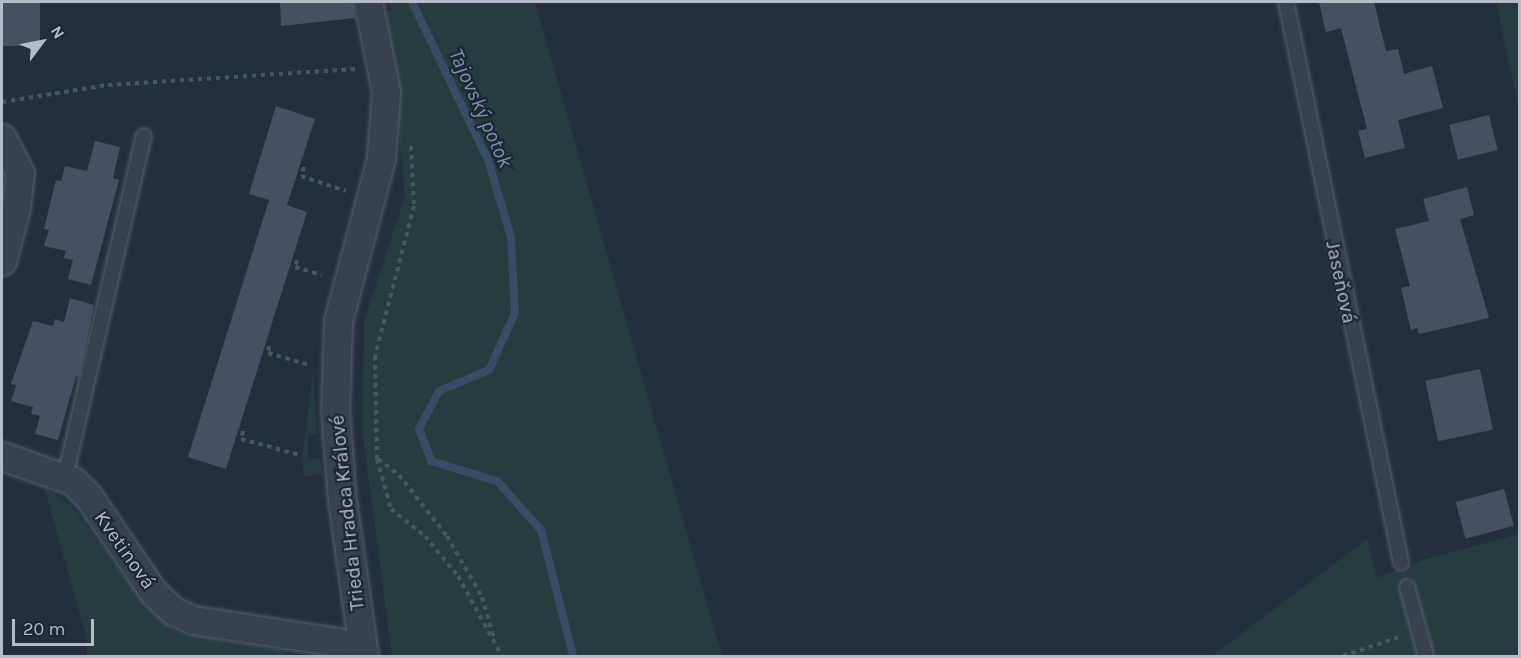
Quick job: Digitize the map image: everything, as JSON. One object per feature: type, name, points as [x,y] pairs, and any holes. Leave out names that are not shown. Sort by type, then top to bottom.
[{"type":"street","name":"Trieda Hradca Králové","points":[[363,651],[336,423],[338,321],[381,158],[386,92],[368,2]]},
{"type":"street","points":[[2,138],[20,173],[16,208],[2,261]]},
{"type":"street","name":"Kvetinová","points":[[2,456],[65,477],[88,496],[154,593],[173,612],[194,620],[363,651]]},
{"type":"lane","name":"Jaseňová","points":[[1286,2],[1401,562]]},
{"type":"lane","points":[[65,477],[144,136]]},
{"type":"lane","points":[[1407,587],[1417,632],[1426,657]]},
{"type":"path","points":[[2,102],[108,85],[368,68]]},
{"type":"path","points":[[410,138],[414,206],[375,356],[377,459],[391,509],[425,536],[458,576],[497,647]]},
{"type":"path","points":[[304,167],[301,176],[351,192]]},
{"type":"path","points":[[297,260],[295,267],[329,278]]},
{"type":"path","points":[[269,346],[268,353],[310,365]]},
{"type":"path","points":[[243,431],[241,439],[300,455]]},
{"type":"path","points":[[377,459],[399,475],[447,536],[482,597],[501,657]]},
{"type":"path","points":[[1343,657],[1417,632]]},
{"type":"green space","points":[[389,2],[535,2],[722,656],[392,656],[362,429],[364,321],[405,197],[396,98],[378,13],[391,10]]},
{"type":"green space","points":[[1496,2],[1519,2],[1519,110]]},
{"type":"green space","points":[[313,372],[317,434],[308,435],[308,459],[320,458],[323,474],[304,476],[302,460]]},
{"type":"green space","points":[[44,487],[71,505],[146,605],[177,632],[285,651],[284,656],[87,656],[87,640]]},
{"type":"green space","points":[[1519,534],[1519,656],[1212,656],[1367,539],[1377,578],[1419,561]]},
{"type":"building","points":[[2,2],[40,2],[40,46],[2,46]]},
{"type":"building","points":[[280,2],[353,2],[355,18],[281,26]]},
{"type":"building","points":[[1319,2],[1374,2],[1386,51],[1398,49],[1404,74],[1432,66],[1443,108],[1398,120],[1405,148],[1365,158],[1358,131],[1367,129],[1341,28],[1326,32]]},
{"type":"building","points":[[276,106],[315,119],[287,205],[307,212],[226,469],[188,457],[269,200],[249,194]]},
{"type":"building","points":[[1489,115],[1498,150],[1458,160],[1449,125]]},
{"type":"building","points":[[95,141],[120,147],[113,178],[119,180],[91,285],[68,279],[73,260],[64,258],[66,251],[44,246],[49,230],[44,229],[56,180],[61,181],[65,166],[87,171]]},
{"type":"building","points":[[1467,187],[1474,215],[1460,219],[1489,318],[1419,334],[1417,328],[1411,330],[1401,288],[1410,286],[1395,229],[1429,221],[1423,199]]},
{"type":"building","points":[[70,298],[94,305],[79,377],[76,376],[58,440],[35,434],[40,416],[31,414],[33,407],[11,401],[16,385],[11,384],[33,321],[53,326],[55,319],[64,322]]},
{"type":"building","points":[[1480,369],[1493,430],[1438,441],[1425,381]]},
{"type":"building","points":[[1504,489],[1514,526],[1466,539],[1456,502]]},
{"type":"waterway","name":"Tajovský potok","points":[[412,2],[488,160],[511,237],[515,313],[489,370],[439,391],[419,429],[431,461],[497,481],[541,530],[573,656]]}]
